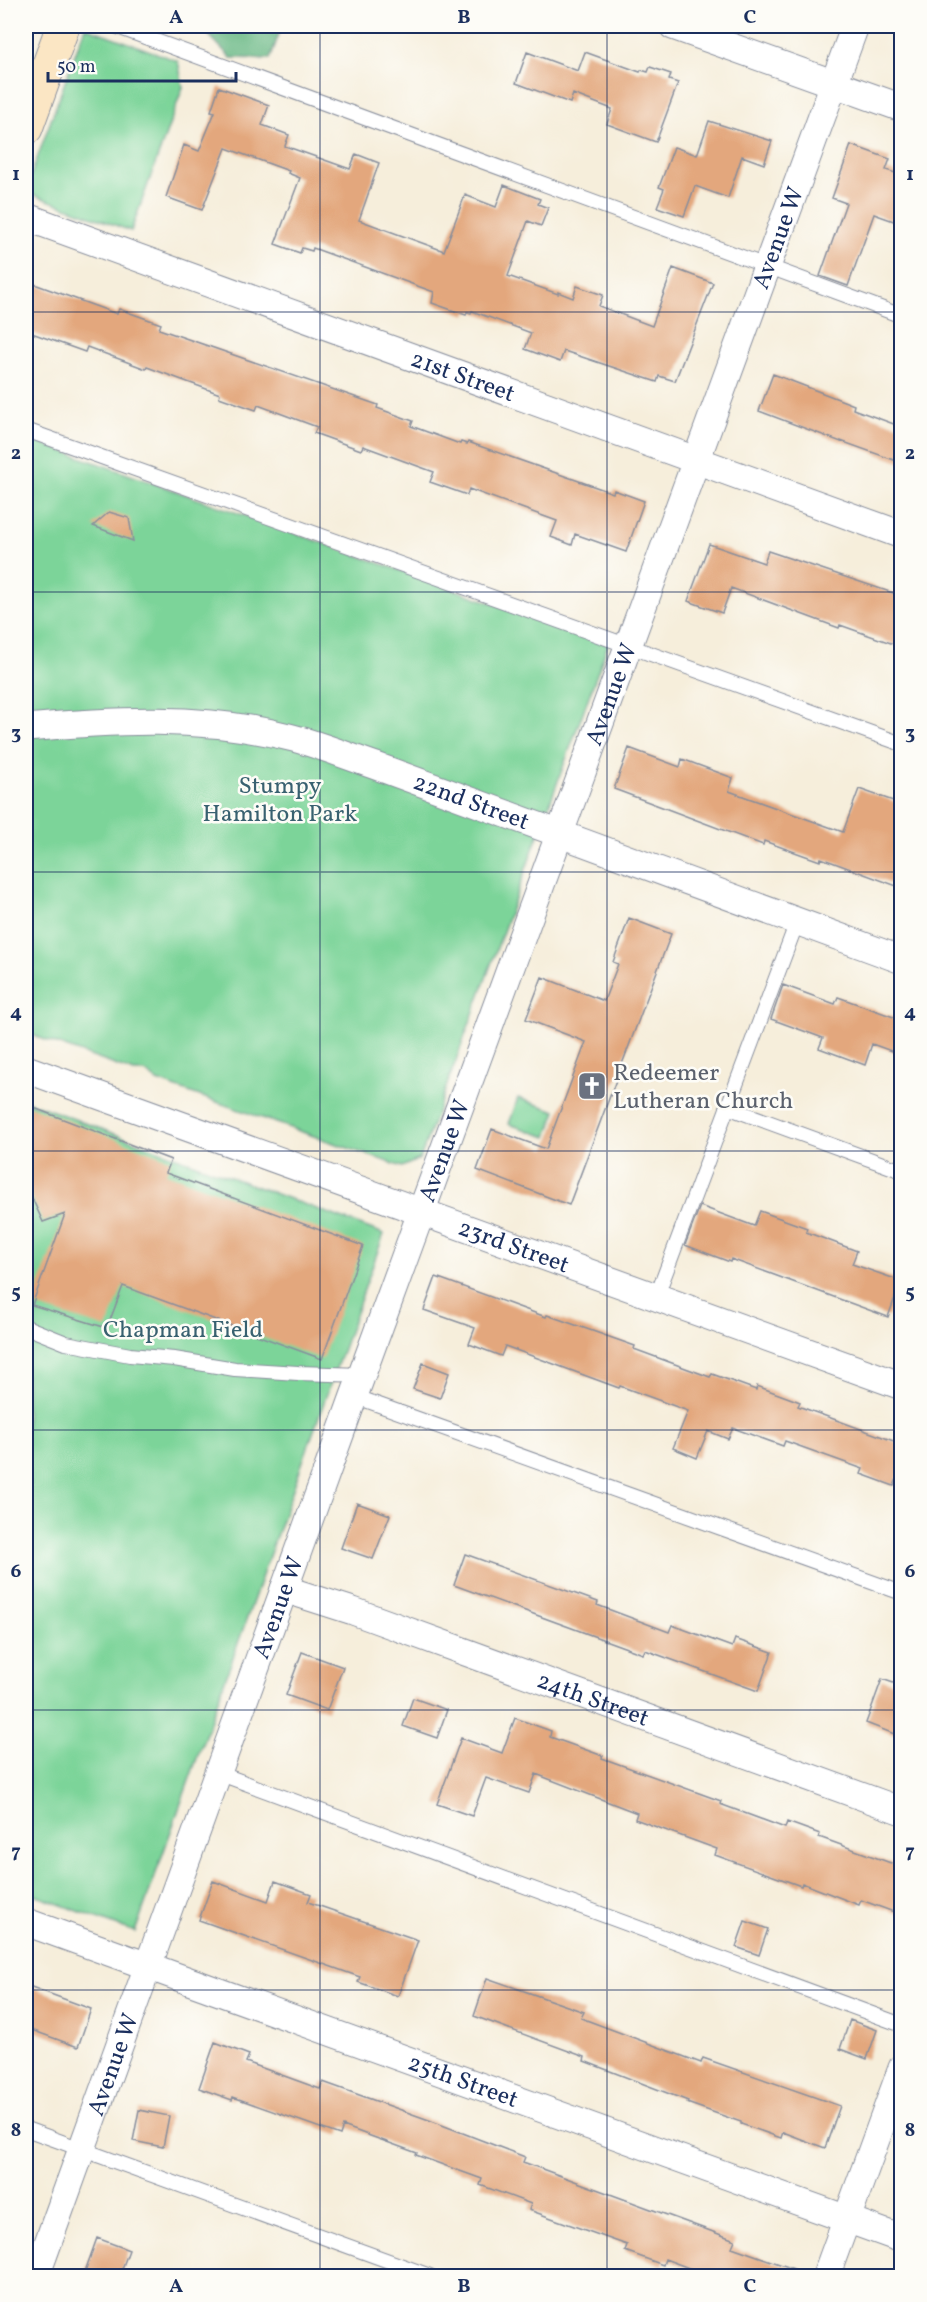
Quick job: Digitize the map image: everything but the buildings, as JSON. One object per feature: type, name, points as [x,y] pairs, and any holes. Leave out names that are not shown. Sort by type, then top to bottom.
[{"type":"street","points":[[28,116],[63,26]]},
{"type":"street","points":[[673,26],[902,108]]},
{"type":"street","name":"Avenue W","points":[[36,2277],[358,1385],[855,26]]},
{"type":"street","name":"21st Street","points":[[26,217],[902,536]]},
{"type":"street","name":"22nd Street","points":[[26,728],[157,720],[229,726],[290,737],[376,766],[902,960]]},
{"type":"street","name":"23rd Street","points":[[26,1069],[902,1386]]},
{"type":"street","name":"24th Street","points":[[284,1589],[353,1611],[902,1811]]},
{"type":"street","name":"25th Street","points":[[26,1922],[902,2239]]},
{"type":"street","points":[[826,2277],[902,2068]]},
{"type":"lane","points":[[115,26],[902,316]]},
{"type":"lane","points":[[26,430],[902,744]]},
{"type":"lane","points":[[656,1298],[797,922]]},
{"type":"lane","points":[[727,1107],[902,1171]]},
{"type":"lane","points":[[26,1327],[66,1343],[130,1355],[174,1359],[235,1369],[298,1373],[358,1385],[902,1593]]},
{"type":"lane","points":[[218,1773],[902,2025]]},
{"type":"lane","points":[[26,2129],[430,2277]]},
{"type":"green space","points":[[200,26],[282,26],[270,59],[231,58]]},
{"type":"green space","points":[[85,27],[178,61],[183,87],[131,231],[31,194],[27,186]]},
{"type":"green space","name":"Stumpy Hamilton Park","points":[[26,438],[608,644],[420,1159],[402,1167],[157,1081],[145,1072],[134,1072],[26,1033]]},
{"type":"green space","points":[[518,1098],[556,1111],[547,1137],[509,1124]]},
{"type":"green space","name":"Chapman Field","points":[[26,1101],[384,1234],[135,1932],[26,1892]]},
{"type":"place","name":"Redeemer Lutheran Church","points":[[592,1086]]}]
